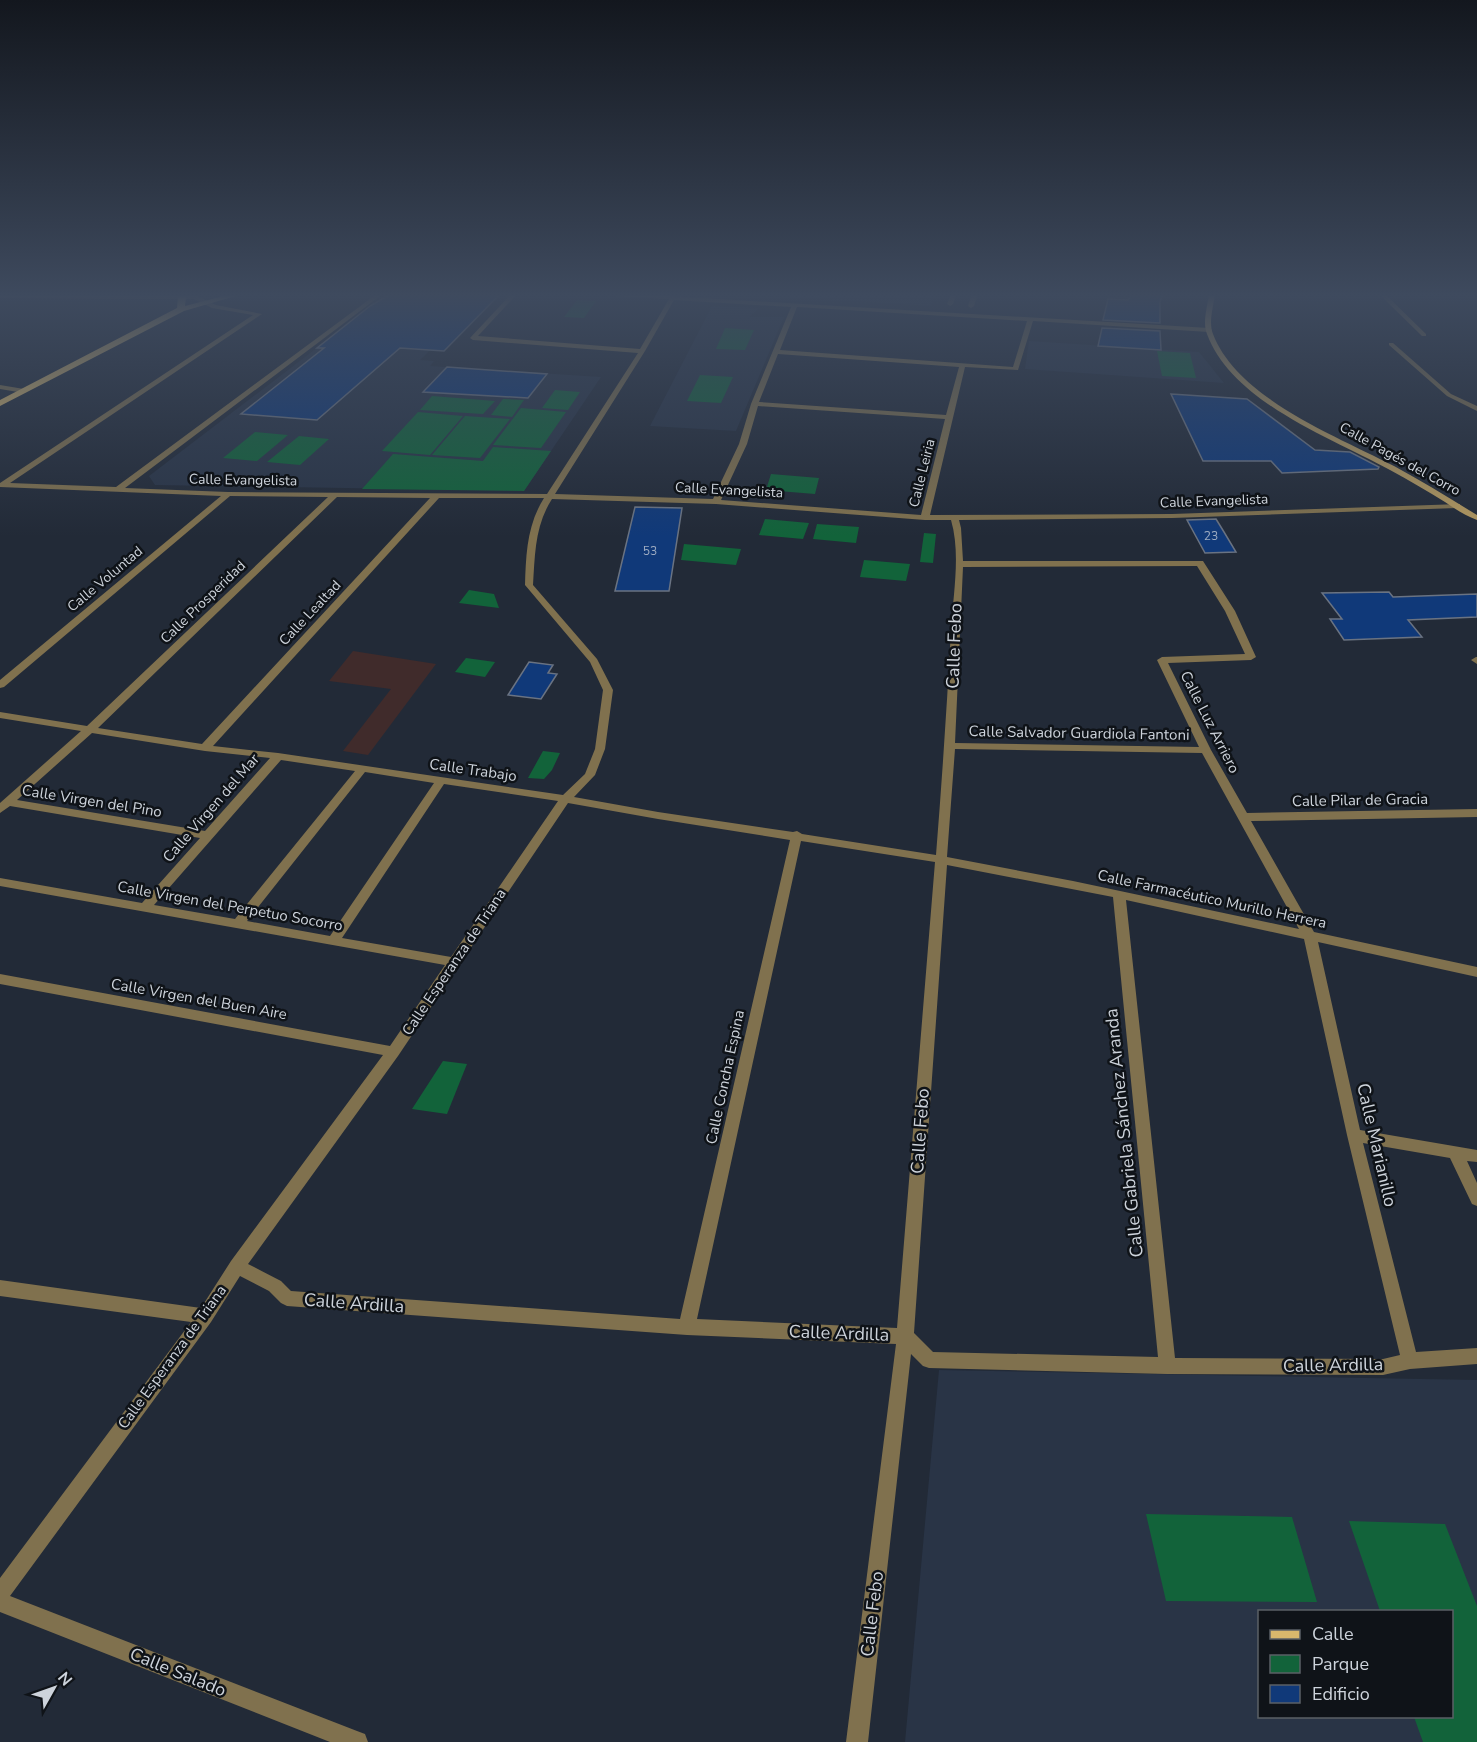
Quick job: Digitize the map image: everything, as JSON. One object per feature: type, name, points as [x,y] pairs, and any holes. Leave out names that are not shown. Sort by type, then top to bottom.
[{"type":"main road","points":[[0,403],[56,374]]},
{"type":"main road","name":"Calle Pagés del Corro","points":[[1235,374],[1249,387],[1287,413],[1420,483],[1477,518]]},
{"type":"street","points":[[1,485],[169,374]]},
{"type":"street","points":[[117,490],[272,374]]},
{"type":"street","name":"Calle Esperanza de Triana","points":[[0,1594],[204,1316],[237,1266],[393,1052],[565,799],[590,775],[600,749],[608,690],[594,661],[529,585],[530,555],[534,529],[548,496],[627,374]]},
{"type":"street","points":[[716,502],[743,444],[767,374]]},
{"type":"street","name":"Calle Leiria","points":[[925,518],[933,472],[951,417],[961,374]]},
{"type":"street","points":[[1425,374],[1449,395],[1477,409]]},
{"type":"street","points":[[0,387],[24,391]]},
{"type":"street","points":[[755,404],[951,417]]},
{"type":"street","name":"Calle Evangelista","points":[[1,485],[228,494],[548,496],[716,502],[925,518],[1172,516],[1457,506]]},
{"type":"street","name":"Calle Voluntad","points":[[0,685],[228,494]]},
{"type":"street","name":"Calle Prosperidad","points":[[4,805],[90,729],[335,495]]},
{"type":"street","name":"Calle Lealtad","points":[[205,748],[436,496]]},
{"type":"street","name":"Calle Febo","points":[[857,1742],[905,1336],[950,746],[959,564],[957,528],[954,518]]},
{"type":"street","name":"Calle Luz Arriero","points":[[959,564],[1200,563],[1230,611],[1251,657],[1162,660],[1206,750],[1310,938]]},
{"type":"street","name":"Calle Trabajo","points":[[0,715],[205,748],[278,756],[441,780],[940,859]]},
{"type":"street","name":"Calle Salvador Guardiola Fantoni","points":[[950,746],[1206,750]]},
{"type":"street","name":"Calle Virgen del Mar","points":[[145,908],[278,756]]},
{"type":"street","points":[[238,924],[362,769]]},
{"type":"street","points":[[333,941],[441,780]]},
{"type":"street","name":"Calle Virgen del Pino","points":[[4,805],[207,835]]},
{"type":"street","name":"Calle Pilar de Gracia","points":[[1244,817],[1477,813]]},
{"type":"street","name":"Calle Concha Espina","points":[[687,1327],[797,835]]},
{"type":"street","name":"Calle Farmacéutico Murillo Herrera","points":[[940,859],[1477,972]]},
{"type":"street","name":"Calle Virgen del Perpetuo Socorro","points":[[0,882],[454,962]]},
{"type":"street","name":"Calle Gabriela Sánchez Aranda","points":[[1119,896],[1167,1366]]},
{"type":"street","name":"Calle Marianillo","points":[[1310,938],[1354,1135],[1410,1361]]},
{"type":"street","name":"Calle Virgen del Buen Aire","points":[[0,979],[393,1052]]},
{"type":"street","points":[[1354,1135],[1477,1156]]},
{"type":"street","points":[[1455,1152],[1477,1199]]},
{"type":"street","name":"Calle Ardilla","points":[[237,1266],[275,1286],[287,1298],[687,1327],[905,1336],[929,1360],[1167,1366],[1383,1367],[1410,1361],[1477,1356]]},
{"type":"street","points":[[0,1288],[204,1316]]},
{"type":"street","name":"Calle Salado","points":[[0,1602],[357,1742]]},
{"type":"shaded area","points":[[282,374],[559,374],[601,377],[524,491],[155,485],[149,476]]},
{"type":"shaded area","points":[[677,374],[760,374],[736,431],[650,426]]},
{"type":"shaded area","points":[[1100,374],[1217,374],[1224,383]]},
{"type":"shaded area","points":[[353,651],[436,664],[368,755],[343,751],[391,689],[329,681]]},
{"type":"shaded area","points":[[939,1370],[1477,1380],[1477,1742],[905,1742]]},
{"type":"green space","points":[[1195,374],[1196,378],[1162,376]]},
{"type":"green space","points":[[700,375],[733,377],[721,403],[687,401]]},
{"type":"green space","points":[[555,390],[580,392],[568,410],[542,408]]},
{"type":"green space","points":[[432,396],[495,401],[483,414],[420,410]]},
{"type":"green space","points":[[503,399],[524,400],[512,417],[491,415]]},
{"type":"green space","points":[[521,408],[566,412],[541,448],[493,445]]},
{"type":"green space","points":[[418,412],[463,416],[430,455],[382,451]]},
{"type":"green space","points":[[465,416],[510,419],[480,458],[432,455]]},
{"type":"green space","points":[[255,432],[288,435],[257,461],[223,458]]},
{"type":"green space","points":[[299,436],[329,439],[300,465],[267,462]]},
{"type":"green space","points":[[493,447],[551,451],[524,491],[362,489],[393,454],[483,461]]},
{"type":"green space","points":[[771,474],[819,478],[815,494],[766,490]]},
{"type":"green space","points":[[765,519],[809,523],[803,539],[759,535]]},
{"type":"green space","points":[[817,524],[859,527],[856,543],[813,539]]},
{"type":"green space","points":[[924,533],[936,534],[933,563],[920,562]]},
{"type":"green space","points":[[684,544],[741,549],[736,565],[681,560]]},
{"type":"green space","points":[[864,560],[910,564],[906,581],[860,577]]},
{"type":"green space","points":[[469,590],[494,594],[499,608],[459,603]]},
{"type":"green space","points":[[466,658],[495,662],[485,677],[455,672]]},
{"type":"green space","points":[[543,751],[560,753],[552,770],[544,779],[528,778]]},
{"type":"green space","points":[[443,1061],[467,1064],[447,1114],[412,1109]]},
{"type":"green space","points":[[1146,1514],[1292,1517],[1317,1602],[1166,1601]]},
{"type":"green space","points":[[1349,1521],[1445,1524],[1477,1606],[1477,1742],[1423,1742],[1414,1718],[1453,1718],[1453,1610],[1380,1610]]},
{"type":"building","points":[[291,374],[370,374],[317,420],[241,414]]},
{"type":"building","points":[[440,374],[547,374],[528,398],[423,392]]},
{"type":"building","points":[[1171,394],[1247,399],[1315,450],[1350,452],[1379,467],[1378,469],[1282,473],[1271,461],[1203,461]]},
{"type":"building","points":[[635,507],[682,508],[669,591],[615,591]]},
{"type":"building","points":[[1216,519],[1236,552],[1205,553],[1187,520]]},
{"type":"building","points":[[1389,592],[1393,597],[1477,594],[1477,617],[1408,620],[1422,637],[1344,640],[1330,619],[1342,619],[1322,593]]},
{"type":"building","points":[[529,662],[553,665],[548,673],[557,674],[541,699],[508,695]]}]
